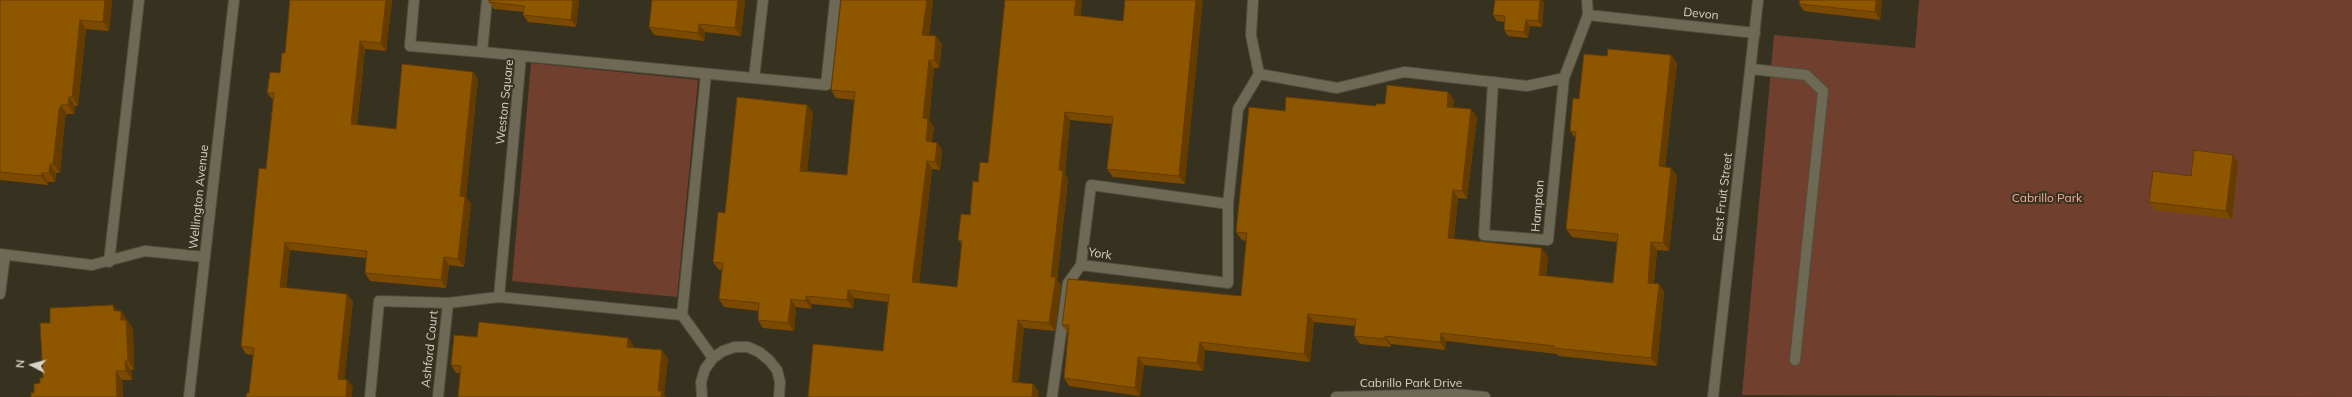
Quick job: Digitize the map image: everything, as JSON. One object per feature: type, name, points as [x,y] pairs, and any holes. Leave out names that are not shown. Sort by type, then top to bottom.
[{"type":"street","points":[[109,262],[140,0]]},
{"type":"street","name":"Wellington Avenue","points":[[189,397],[234,0]]},
{"type":"street","points":[[414,0],[410,46],[521,56]]},
{"type":"street","points":[[482,52],[487,0]]},
{"type":"street","points":[[754,78],[763,0]]},
{"type":"street","name":"Weston Square","points":[[499,296],[521,56],[826,85],[835,0]]},
{"type":"street","points":[[1253,0],[1251,35],[1259,74],[1337,88],[1404,72],[1527,86],[1564,78],[1588,15],[1587,0]]},
{"type":"street","name":"East Fruit Street","points":[[1713,397],[1758,0]]},
{"type":"street","name":"Devon","points":[[1588,15],[1755,33]]},
{"type":"street","points":[[1751,69],[1806,75],[1823,91],[1795,360]]},
{"type":"street","points":[[706,74],[682,315],[713,358]]},
{"type":"street","name":"York","points":[[1228,204],[1091,185],[1081,265],[1228,283],[1228,204],[1238,109],[1259,74]]},
{"type":"street","name":"Hampton","points":[[1493,82],[1484,235],[1548,240],[1564,78]]},
{"type":"street","points":[[0,294],[3,254],[92,265],[109,262],[145,251],[205,257]]},
{"type":"street","points":[[1052,397],[1068,283],[1081,265]]},
{"type":"street","points":[[499,296],[682,315]]},
{"type":"street","name":"Ashford Court","points":[[370,397],[379,301],[448,303],[499,296]]},
{"type":"street","name":"Ashford Court","points":[[438,397],[448,303]]},
{"type":"street","points":[[702,397],[701,382],[705,369],[713,358],[723,351],[735,347],[748,347],[759,352],[770,360],[777,370],[780,382],[778,397]]},
{"type":"street","name":"Cabrillo Park Drive","points":[[1336,397],[1455,394],[1486,397]]},
{"type":"green space","name":"Cabrillo Park","points":[[1919,0],[2352,0],[2352,397],[1742,395],[1774,35],[1915,48]]},
{"type":"green space","points":[[531,63],[698,80],[677,297],[512,281]]},
{"type":"building","points":[[0,0],[105,0],[103,22],[80,20],[72,97],[69,97],[68,105],[61,105],[59,110],[53,164],[50,164],[49,173],[42,173],[41,176],[0,172]]},
{"type":"building","points":[[290,0],[386,0],[381,43],[360,41],[351,124],[396,129],[402,64],[473,72],[460,196],[465,197],[458,259],[444,257],[441,280],[365,273],[367,251],[285,242],[280,287],[347,294],[338,379],[347,380],[346,397],[246,397],[247,393],[249,393],[254,348],[241,346],[259,168],[266,169],[274,93],[267,93],[270,72],[280,73],[282,53],[285,53]]},
{"type":"building","points":[[489,0],[573,0],[571,20],[523,15],[524,6],[489,2]]},
{"type":"building","points":[[652,0],[738,0],[735,28],[699,24],[698,33],[649,27]]},
{"type":"building","points":[[841,0],[927,0],[922,35],[936,36],[934,60],[929,60],[923,118],[928,119],[926,141],[937,143],[935,162],[927,161],[912,282],[957,287],[962,241],[958,240],[961,214],[970,215],[973,181],[978,182],[980,162],[988,163],[1005,0],[1076,0],[1074,15],[1123,21],[1125,0],[1196,0],[1179,176],[1107,169],[1113,117],[1065,112],[1059,170],[1063,171],[1051,277],[1056,277],[1049,323],[1018,320],[1012,382],[1033,384],[1032,397],[808,397],[813,344],[883,351],[889,295],[848,290],[847,300],[806,296],[806,301],[791,299],[788,323],[758,320],[759,303],[719,299],[723,263],[713,262],[718,212],[725,213],[737,97],[807,105],[800,171],[847,175],[855,92],[831,90]]},
{"type":"building","points":[[1495,0],[1540,0],[1538,21],[1526,20],[1524,32],[1504,30],[1505,16],[1493,15]]},
{"type":"building","points":[[1800,0],[1876,0],[1875,12],[1799,4]]},
{"type":"building","points":[[1608,49],[1671,55],[1659,166],[1671,168],[1663,243],[1651,242],[1648,283],[1659,284],[1651,358],[1554,348],[1554,346],[1441,333],[1440,342],[1385,336],[1385,339],[1354,336],[1356,319],[1308,314],[1304,354],[1200,342],[1197,363],[1138,357],[1135,388],[1064,378],[1069,325],[1062,325],[1068,279],[1241,296],[1247,233],[1236,232],[1249,107],[1285,111],[1286,97],[1376,106],[1376,104],[1385,104],[1387,85],[1448,92],[1447,107],[1471,109],[1462,191],[1453,190],[1448,238],[1542,248],[1539,275],[1613,283],[1618,234],[1566,229],[1576,132],[1570,131],[1573,98],[1579,99],[1584,54],[1607,56]]},
{"type":"building","points":[[2194,150],[2233,155],[2226,211],[2149,202],[2153,171],[2191,176]]},
{"type":"building","points":[[113,305],[114,311],[121,311],[121,320],[126,320],[128,361],[125,361],[126,371],[116,371],[117,397],[31,397],[31,393],[34,393],[34,384],[40,383],[40,378],[43,378],[40,323],[50,323],[50,308]]},
{"type":"building","points":[[479,322],[628,338],[627,347],[662,350],[658,391],[662,391],[661,397],[458,397],[461,366],[451,365],[454,335],[477,337]]}]
